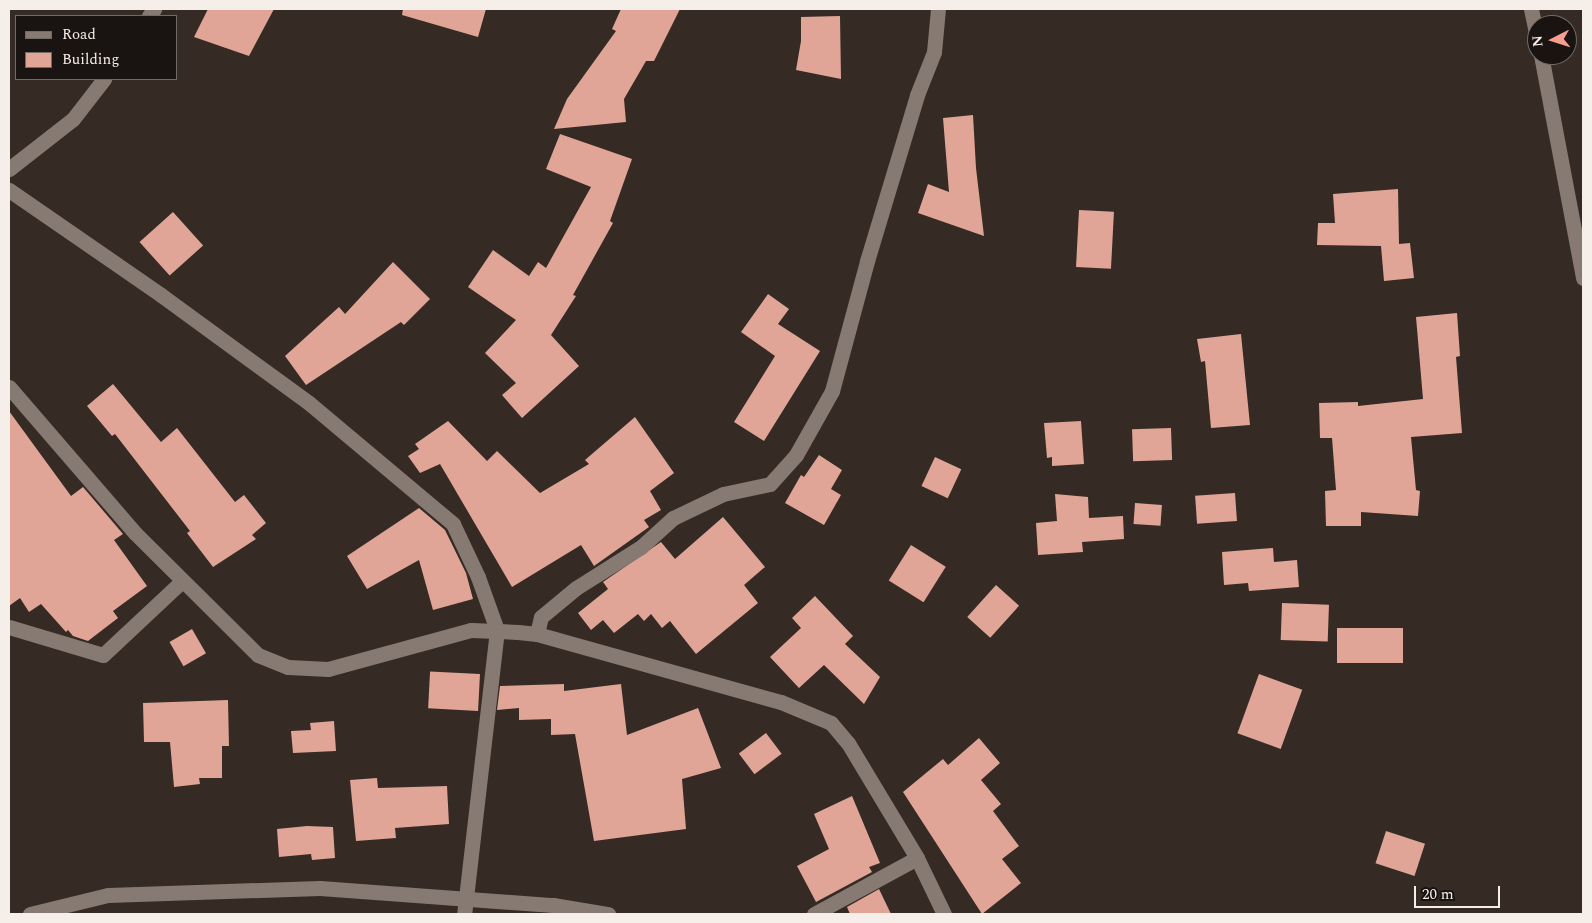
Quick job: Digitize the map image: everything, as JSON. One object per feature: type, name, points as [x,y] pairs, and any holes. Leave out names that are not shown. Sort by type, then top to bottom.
[{"type":"street","points":[[536,634],[541,617],[576,588],[641,547],[673,518],[723,494],[770,484],[796,455],[832,391],[869,252],[917,95],[934,52],[938,9]]},
{"type":"street","points":[[1542,65],[1583,278]]},
{"type":"street","points":[[9,169],[73,120],[103,80]]},
{"type":"street","points":[[9,190],[161,295],[309,403],[453,524],[478,577],[497,630],[464,914]]},
{"type":"street","points":[[9,387],[181,582],[258,655],[288,667],[328,669],[472,630],[497,630],[536,634],[781,702],[831,723],[848,743],[917,858],[944,914]]},
{"type":"street","points":[[9,627],[103,655],[181,582]]},
{"type":"street","points":[[814,914],[917,858]]},
{"type":"street","points":[[30,914],[108,895],[320,888],[553,905],[608,914]]},
{"type":"building","points":[[208,9],[274,9],[249,56],[194,37]]},
{"type":"building","points":[[403,9],[486,9],[478,37],[402,15]]},
{"type":"building","points":[[621,9],[680,9],[654,61],[646,61],[624,99],[626,122],[554,129],[567,99],[616,31],[612,29]]},
{"type":"building","points":[[840,16],[841,79],[796,70],[801,41],[801,17]]},
{"type":"building","points":[[973,115],[976,168],[984,236],[918,213],[928,184],[949,192],[943,118]]},
{"type":"building","points":[[560,134],[632,159],[610,221],[613,223],[573,295],[576,296],[551,335],[579,366],[522,418],[502,395],[516,383],[485,353],[516,320],[468,287],[493,250],[529,276],[538,262],[546,268],[591,187],[546,169]]},
{"type":"building","points":[[1398,189],[1399,244],[1410,243],[1414,278],[1384,281],[1381,246],[1317,245],[1318,223],[1335,223],[1333,194]]},
{"type":"building","points":[[1079,210],[1114,212],[1111,269],[1076,267]]},
{"type":"building","points":[[173,212],[203,245],[170,276],[140,242]]},
{"type":"building","points":[[393,262],[430,299],[404,325],[401,322],[306,385],[285,356],[339,307],[345,314]]},
{"type":"building","points":[[768,294],[789,309],[778,324],[820,351],[764,441],[734,422],[775,356],[741,332]]},
{"type":"building","points":[[1457,313],[1460,356],[1456,357],[1462,433],[1411,437],[1416,490],[1420,491],[1418,516],[1361,512],[1361,526],[1326,526],[1325,491],[1336,490],[1332,438],[1320,438],[1319,403],[1358,402],[1358,406],[1423,399],[1416,317]]},
{"type":"building","points":[[1241,334],[1250,425],[1211,428],[1205,361],[1201,362],[1197,339]]},
{"type":"building","points":[[113,384],[161,442],[177,428],[235,502],[244,495],[266,523],[252,535],[256,539],[213,567],[187,533],[190,531],[115,434],[112,436],[87,406]]},
{"type":"building","points":[[9,411],[71,496],[83,487],[123,534],[114,540],[147,586],[113,611],[118,618],[88,641],[73,636],[68,630],[66,632],[41,604],[29,612],[20,598],[9,606]]},
{"type":"building","points":[[635,417],[674,473],[650,491],[661,510],[644,520],[649,527],[594,566],[581,545],[512,587],[440,464],[420,473],[408,456],[419,449],[415,444],[448,421],[487,461],[497,451],[540,493],[589,464],[585,460]]},
{"type":"building","points":[[1081,421],[1084,464],[1052,466],[1052,457],[1047,458],[1044,423]]},
{"type":"building","points":[[1171,428],[1172,460],[1133,461],[1132,429]]},
{"type":"building","points":[[819,455],[842,470],[831,489],[841,495],[824,525],[785,503],[801,475],[804,477]]},
{"type":"building","points":[[935,457],[961,469],[948,498],[921,486]]},
{"type":"building","points":[[1235,493],[1237,521],[1197,524],[1195,496]]},
{"type":"building","points":[[1055,494],[1088,497],[1089,518],[1123,516],[1124,539],[1082,542],[1083,552],[1038,555],[1036,523],[1057,521]]},
{"type":"building","points":[[1135,503],[1162,505],[1160,526],[1134,524]]},
{"type":"building","points":[[419,508],[445,530],[466,573],[473,599],[433,610],[419,560],[367,589],[347,556]]},
{"type":"building","points":[[723,517],[765,567],[744,585],[758,603],[696,654],[670,621],[662,628],[651,614],[644,621],[638,614],[614,633],[603,620],[591,630],[578,613],[608,589],[603,582],[661,542],[675,559]]},
{"type":"building","points":[[911,545],[946,567],[924,602],[889,581]]},
{"type":"building","points":[[1273,548],[1274,562],[1297,560],[1299,587],[1249,591],[1248,583],[1224,585],[1222,552]]},
{"type":"building","points":[[996,585],[1019,606],[990,638],[967,617]]},
{"type":"building","points":[[815,596],[853,636],[845,644],[880,677],[864,704],[824,665],[799,688],[770,657],[801,628],[792,618]]},
{"type":"building","points":[[1282,603],[1329,605],[1328,642],[1281,640]]},
{"type":"building","points":[[1337,628],[1403,628],[1403,663],[1337,663]]},
{"type":"building","points":[[192,629],[206,653],[183,666],[169,642]]},
{"type":"building","points":[[430,671],[480,674],[478,711],[428,708]]},
{"type":"building","points":[[1259,674],[1302,690],[1281,749],[1237,733]]},
{"type":"building","points":[[564,684],[564,691],[621,684],[627,735],[698,708],[721,768],[682,779],[686,829],[594,841],[575,734],[551,735],[551,719],[519,720],[519,708],[497,710],[500,686]]},
{"type":"building","points":[[228,700],[229,746],[222,746],[222,778],[199,778],[200,784],[174,787],[170,742],[144,742],[143,703]]},
{"type":"building","points":[[334,721],[336,751],[293,753],[291,731],[311,730],[310,723]]},
{"type":"building","points":[[766,733],[782,754],[754,774],[739,753]]},
{"type":"building","points":[[979,738],[1000,763],[981,780],[1001,804],[993,811],[1019,846],[1002,859],[1021,883],[982,914],[903,792],[943,759],[948,765]]},
{"type":"building","points":[[377,778],[378,788],[447,786],[449,824],[395,828],[396,838],[356,841],[350,780]]},
{"type":"building","points":[[852,796],[880,863],[869,867],[872,872],[816,902],[797,866],[829,849],[814,814]]},
{"type":"building","points":[[307,826],[333,827],[335,858],[312,860],[311,854],[279,857],[277,829]]},
{"type":"building","points":[[1386,831],[1425,844],[1414,876],[1375,863]]},
{"type":"building","points":[[879,889],[891,914],[850,914],[847,907]]}]
